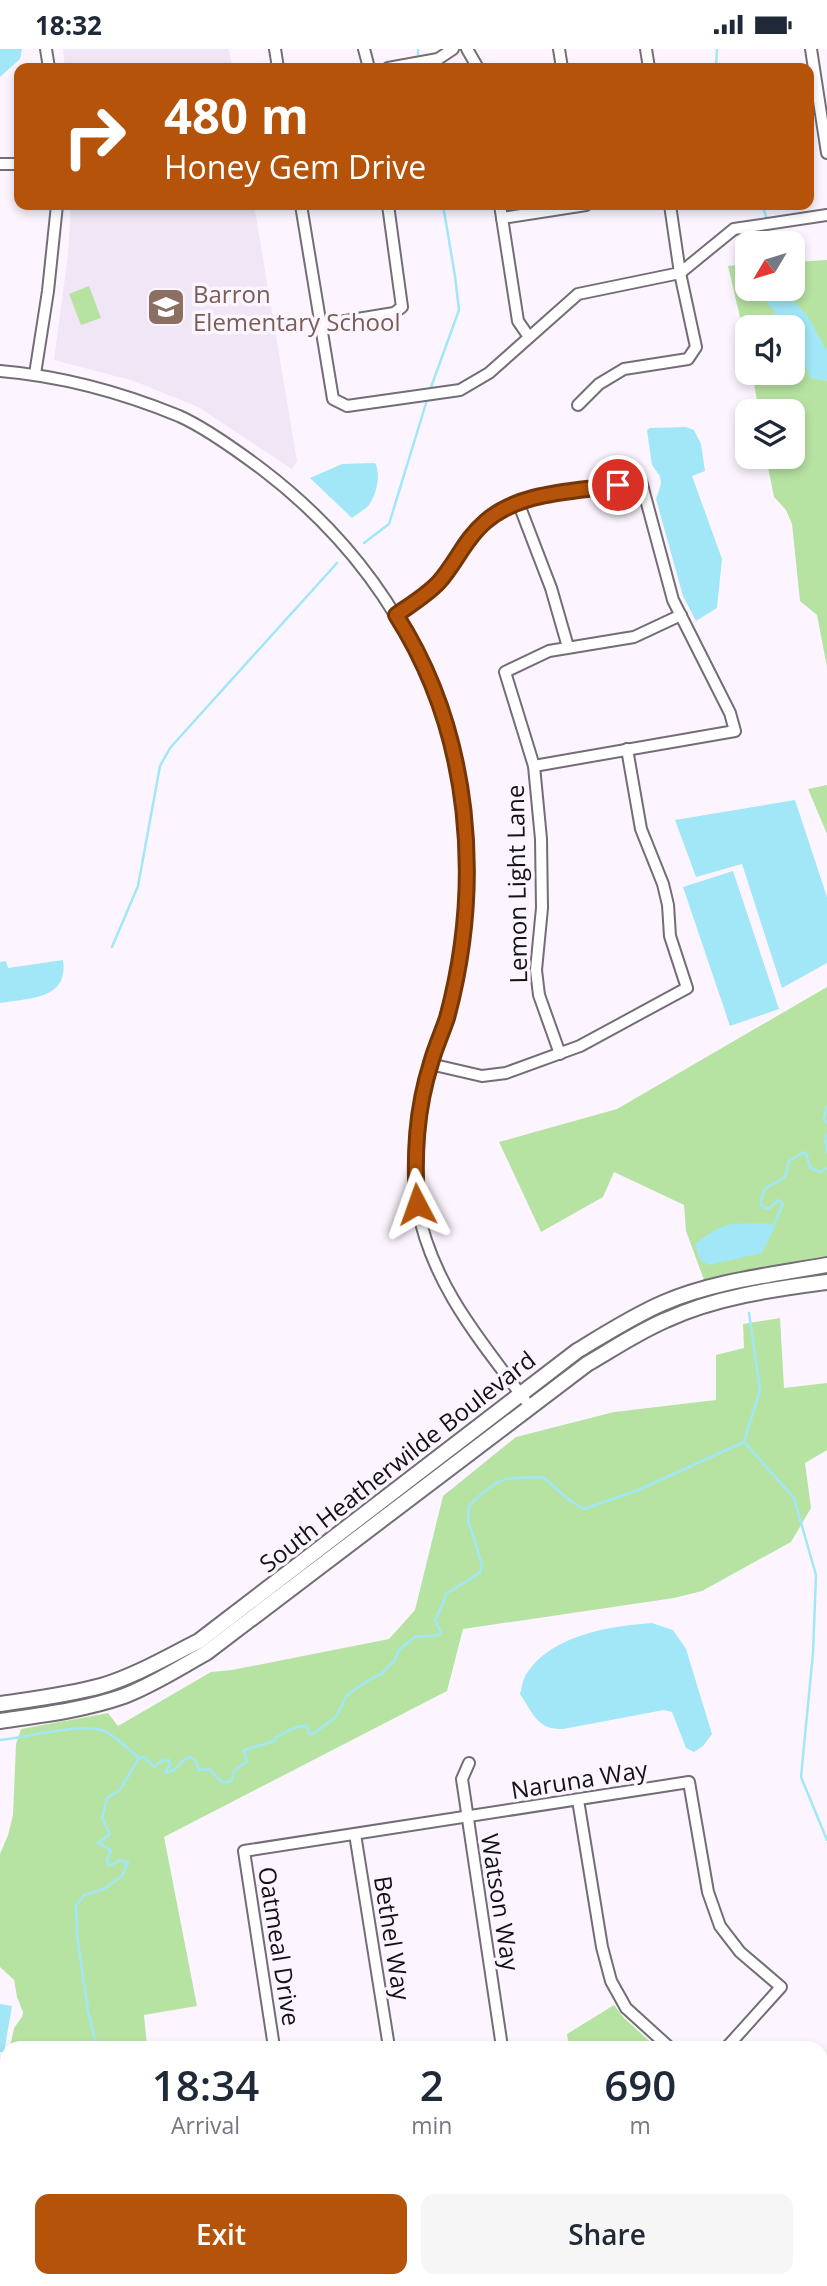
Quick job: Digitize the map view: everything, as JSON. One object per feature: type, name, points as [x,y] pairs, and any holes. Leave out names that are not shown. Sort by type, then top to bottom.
[{"type":"main road","name":"South Heatherwilde Boulevard","points":[[0,1721],[94,1705],[124,1696],[157,1682],[206,1653],[246,1615],[520,1395],[578,1351],[630,1319],[662,1303],[702,1289],[827,1265]]},
{"type":"main road","name":"South Heatherwilde Boulevard","points":[[0,1704],[102,1686],[151,1667],[246,1615],[531,1408],[587,1364],[636,1334],[706,1304],[783,1287],[827,1282]]},
{"type":"street","points":[[413,63],[438,58],[453,49]]},
{"type":"street","points":[[814,67],[827,153]]},
{"type":"street","points":[[35,374],[48,291],[56,210]]},
{"type":"street","points":[[302,210],[334,399],[347,406],[419,398],[460,390],[489,373],[578,294],[680,273],[734,229],[827,215]]},
{"type":"street","points":[[321,325],[394,313],[401,307],[388,210]]},
{"type":"street","points":[[501,210],[518,321],[529,337]]},
{"type":"street","points":[[502,218],[552,210]]},
{"type":"street","points":[[578,405],[599,384],[624,369],[688,359],[694,353],[696,347],[680,273],[671,210]]},
{"type":"street","points":[[0,371],[35,374],[132,400],[181,417],[241,454],[292,493],[330,529],[366,572],[396,615],[421,660],[442,712],[464,803],[468,861],[464,940],[446,1019],[430,1064],[416,1127],[417,1204],[429,1250],[454,1304],[531,1408]]},
{"type":"street","points":[[396,615],[439,582],[462,547],[484,523],[518,502],[641,481],[673,600],[730,713],[735,731],[534,766]]},
{"type":"street","points":[[518,502],[551,588],[568,647],[634,637],[681,615]]},
{"type":"street","name":"Lemon Light Lane","points":[[560,1054],[539,995],[536,970],[541,908],[541,853],[534,766],[505,672],[532,657],[568,647]]},
{"type":"street","points":[[430,1064],[482,1076],[506,1073],[589,1041],[687,988],[670,936],[668,905],[663,884],[641,829],[627,748]]},
{"type":"street","name":"Watson Way","points":[[469,1763],[462,1779],[501,2041]]},
{"type":"street","name":"Naruna Way","points":[[244,1851],[689,1782],[708,1892],[720,1926],[740,1952],[781,1987],[732,2041]]},
{"type":"street","points":[[578,1800],[601,1947],[611,1981],[626,2008],[662,2041]]},
{"type":"street","name":"Bethel Way","points":[[355,1834],[388,2041]]},
{"type":"street","name":"Oatmeal Drive","points":[[244,1851],[273,2041]]},
{"type":"shaded area","points":[[63,49],[229,49],[231,63],[64,63]]},
{"type":"shaded area","name":"Barron Elementary School","points":[[71,210],[255,210],[297,461],[292,469],[198,407],[134,381],[54,360],[68,254]]},
{"type":"green space","points":[[827,260],[827,667],[817,615],[800,601],[792,524],[786,510],[774,497],[768,469],[805,469],[805,399],[757,399],[754,385],[805,385],[805,315],[739,315],[736,301],[805,301],[805,261]]},
{"type":"green space","points":[[735,265],[735,296],[728,266]]},
{"type":"green space","points":[[89,286],[101,318],[81,325],[69,294]]},
{"type":"green space","points":[[827,785],[827,834],[808,789]]},
{"type":"green space","points":[[827,987],[827,1258],[704,1280],[686,1231],[684,1205],[614,1172],[603,1197],[541,1232],[499,1142],[617,1109]]},
{"type":"green space","points":[[780,1318],[784,1388],[827,1383],[827,1450],[805,1463],[811,1508],[791,1542],[702,1591],[674,1598],[463,1629],[447,1691],[164,1837],[197,2006],[144,2015],[146,2041],[11,2041],[14,2028],[23,2012],[14,1980],[0,1967],[0,1854],[13,1815],[16,1744],[21,1729],[108,1713],[118,1726],[211,1672],[389,1639],[415,1610],[443,1496],[516,1437],[614,1412],[716,1400],[716,1355],[744,1348],[743,1324]]},
{"type":"green space","points":[[614,2005],[649,2041],[568,2041],[567,2034]]},
{"type":"water","points":[[0,49],[22,49],[20,59],[0,77]]},
{"type":"water","points":[[765,301],[794,301],[808,317],[827,351],[827,381],[810,378],[805,364],[805,315],[775,315]]},
{"type":"water","points":[[686,427],[694,430],[701,444],[705,471],[692,476],[722,559],[717,608],[696,621],[683,596],[656,499],[661,484],[660,476],[652,465],[647,430]]},
{"type":"water","points":[[375,463],[378,477],[375,494],[367,507],[352,518],[310,478],[342,464]]},
{"type":"water","points":[[795,800],[827,897],[827,963],[782,988],[742,864],[696,877],[675,820]]},
{"type":"water","points":[[733,871],[779,1009],[730,1026],[683,887]]},
{"type":"water","points":[[63,960],[60,983],[53,990],[34,998],[0,1003],[0,962],[6,961],[8,968]]},
{"type":"water","points":[[765,1223],[774,1229],[762,1253],[709,1265],[700,1260],[695,1244],[713,1231],[727,1225]]},
{"type":"water","points":[[652,1623],[673,1630],[686,1649],[712,1734],[703,1746],[694,1752],[686,1748],[672,1712],[664,1710],[554,1729],[537,1719],[520,1694],[526,1675],[538,1660],[566,1641],[601,1630]]},
{"type":"water","points":[[0,2004],[12,2006],[6,2041],[0,2041]]},
{"type":"waterway","points":[[418,49],[418,54]]},
{"type":"waterway","points":[[716,63],[717,49]]},
{"type":"waterway","points":[[430,390],[459,310],[444,210]]},
{"type":"waterway","points":[[764,210],[767,219]]},
{"type":"waterway","points":[[768,226],[769,231]]},
{"type":"waterway","points":[[364,543],[389,524],[427,400]]},
{"type":"waterway","points":[[112,947],[138,886],[160,766],[170,748],[337,563]]},
{"type":"waterway","points":[[827,1106],[824,1119],[827,1124]]},
{"type":"waterway","points":[[827,1134],[827,1152]]},
{"type":"waterway","points":[[765,1227],[773,1227],[783,1204],[778,1200],[770,1208],[764,1208],[761,1204],[763,1192],[785,1177],[789,1161],[804,1152],[810,1168],[821,1172],[827,1168]]},
{"type":"waterway","points":[[744,1442],[760,1390],[749,1313]]},
{"type":"waterway","points":[[744,1442],[794,1498],[816,1575],[813,1653],[801,1777],[827,1840]]},
{"type":"waterway","points":[[96,2041],[88,2011],[77,1935],[76,1906],[84,1895],[104,1889],[122,1876],[128,1862],[120,1860],[108,1865],[111,1850],[98,1843],[110,1834],[102,1818],[107,1798],[120,1790],[139,1758],[144,1757],[154,1767],[163,1760],[169,1760],[170,1765],[165,1772],[169,1772],[190,1757],[195,1760],[199,1770],[209,1769],[222,1782],[229,1782],[234,1771],[247,1761],[244,1750],[275,1741],[275,1738],[299,1727],[307,1726],[309,1734],[313,1734],[336,1717],[347,1695],[381,1674],[394,1661],[399,1650],[415,1637],[439,1635],[441,1632],[435,1621],[447,1593],[480,1573],[482,1565],[468,1520],[469,1506],[495,1484],[509,1479],[543,1477],[569,1500],[584,1509],[636,1491],[744,1442]]},
{"type":"waterway","points":[[0,1740],[69,1729],[95,1729],[113,1736],[139,1758]]},
{"type":"place","name":"Barron Elementary School","points":[[166,307]]},
{"type":"route","points":[[417,1204],[416,1127],[430,1064],[446,1019],[464,940],[468,861],[464,803],[442,712],[421,660],[396,615],[439,582],[462,547],[494,515],[528,499],[618,485]]}]
